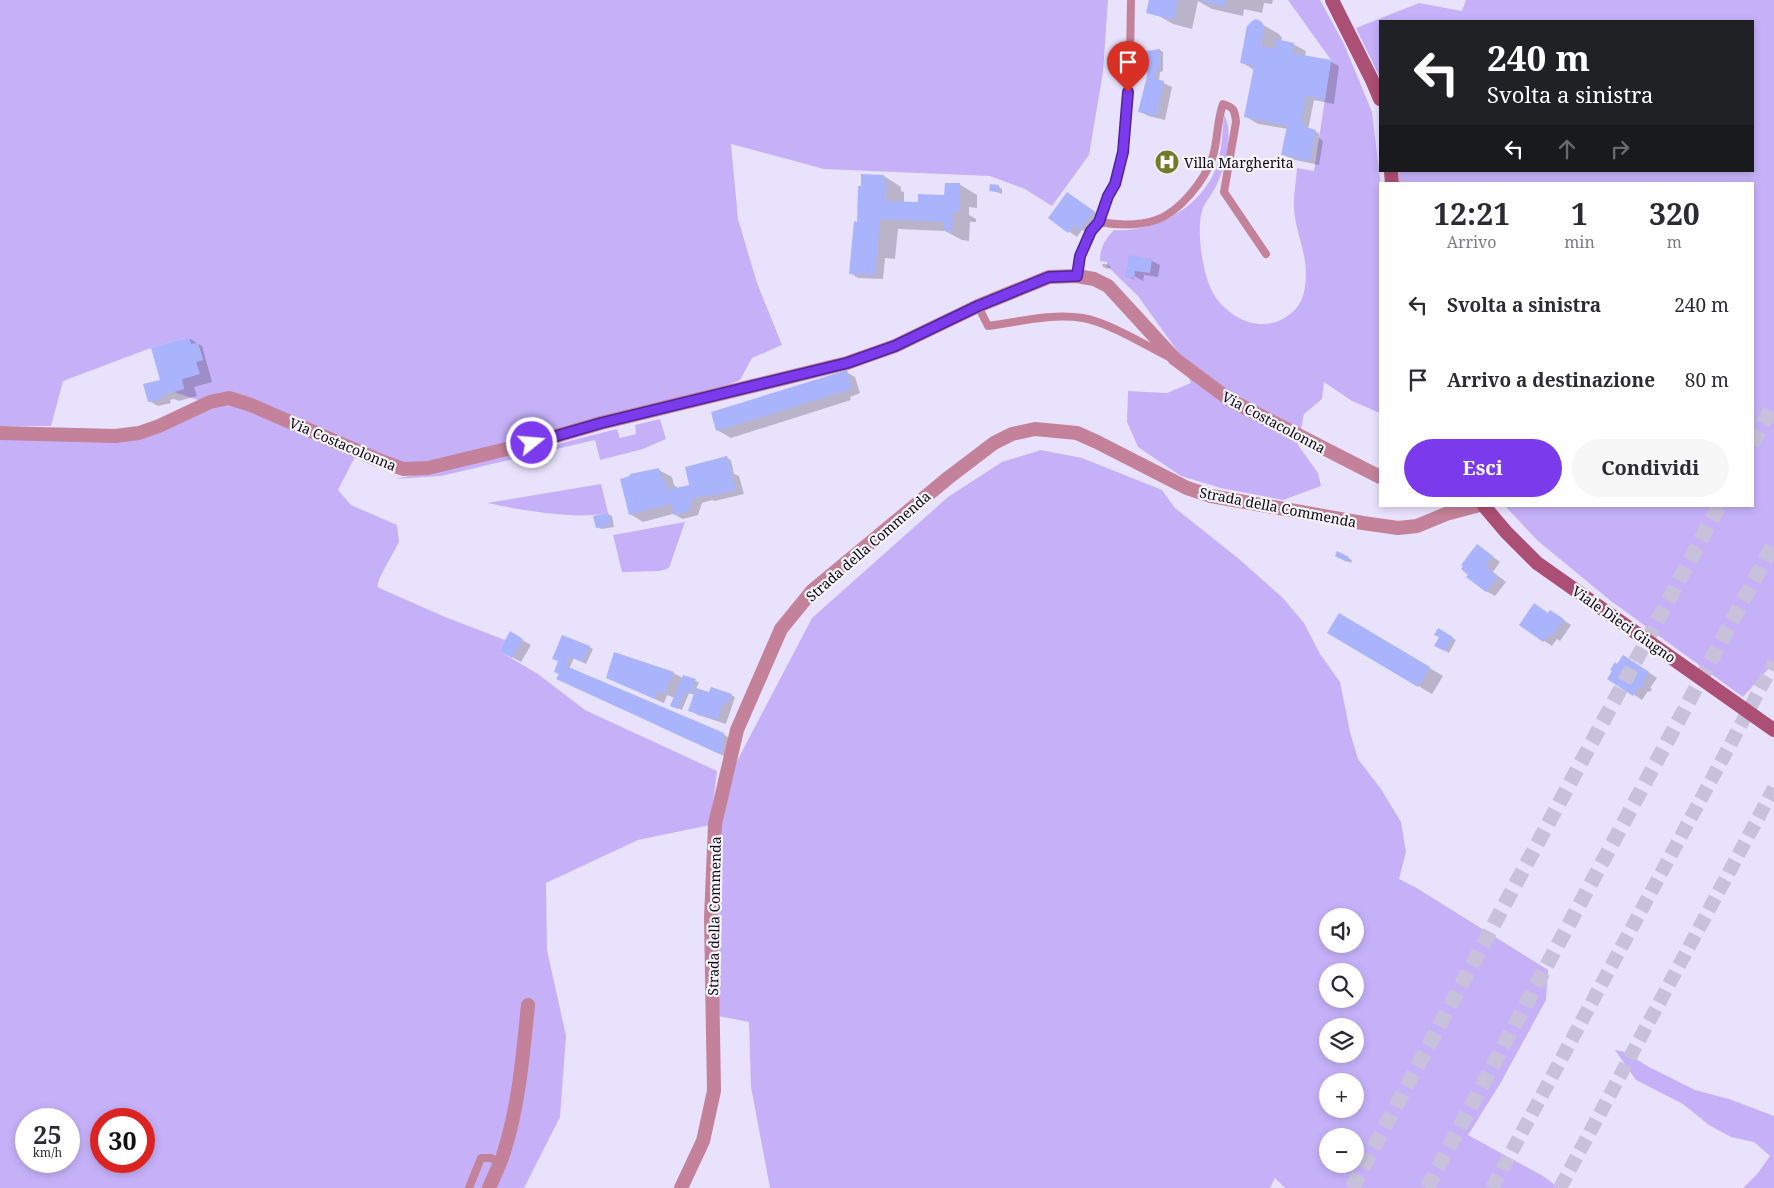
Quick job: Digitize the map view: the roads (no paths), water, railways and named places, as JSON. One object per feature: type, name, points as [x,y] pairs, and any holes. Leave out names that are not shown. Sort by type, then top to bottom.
[{"type":"main road","points":[[1332,0],[1379,97]]},
{"type":"main road","name":"Viale Dieci Giugno","points":[[1485,507],[1506,532],[1537,563],[1774,730]]},
{"type":"street","name":"Via Costacolonna","points":[[0,433],[115,436],[139,433],[159,426],[210,402],[229,398],[252,405],[403,469],[428,468],[532,443],[601,423],[847,363],[895,346],[978,306],[1049,277],[1077,276],[1094,279],[1108,286],[1175,359],[1230,400],[1379,476]]},
{"type":"street","name":"Strada della Commenda","points":[[680,1188],[703,1141],[714,1091],[711,918],[715,824],[737,730],[781,629],[812,590],[948,478],[994,443],[1012,434],[1035,429],[1077,433],[1187,488],[1211,496],[1398,528],[1417,526],[1443,510],[1468,507]]},
{"type":"street","points":[[489,1188],[500,1163],[514,1112],[528,1004]]},
{"type":"lane","points":[[1077,276],[1080,256],[1091,231],[1099,222],[1108,196],[1115,184],[1123,152],[1130,56],[1131,0]]},
{"type":"lane","points":[[1099,222],[1114,224],[1156,220],[1182,204],[1202,180],[1213,156],[1223,104],[1230,106],[1234,110],[1236,122],[1224,192],[1266,254]]},
{"type":"lane","points":[[978,306],[988,326],[1040,317],[1084,318],[1104,325],[1175,359]]},
{"type":"lane","points":[[469,1188],[480,1158],[491,1158],[500,1163]]},
{"type":"tunnel","points":[[1754,440],[1774,404]]},
{"type":"tunnel","points":[[1352,1188],[1718,507]]},
{"type":"tunnel","points":[[1427,1188],[1774,543]]},
{"type":"tunnel","points":[[1492,1188],[1774,663]]},
{"type":"tunnel","points":[[1560,1188],[1774,788]]},
{"type":"place","name":"Villa Margherita","points":[[1167,162]]}]
